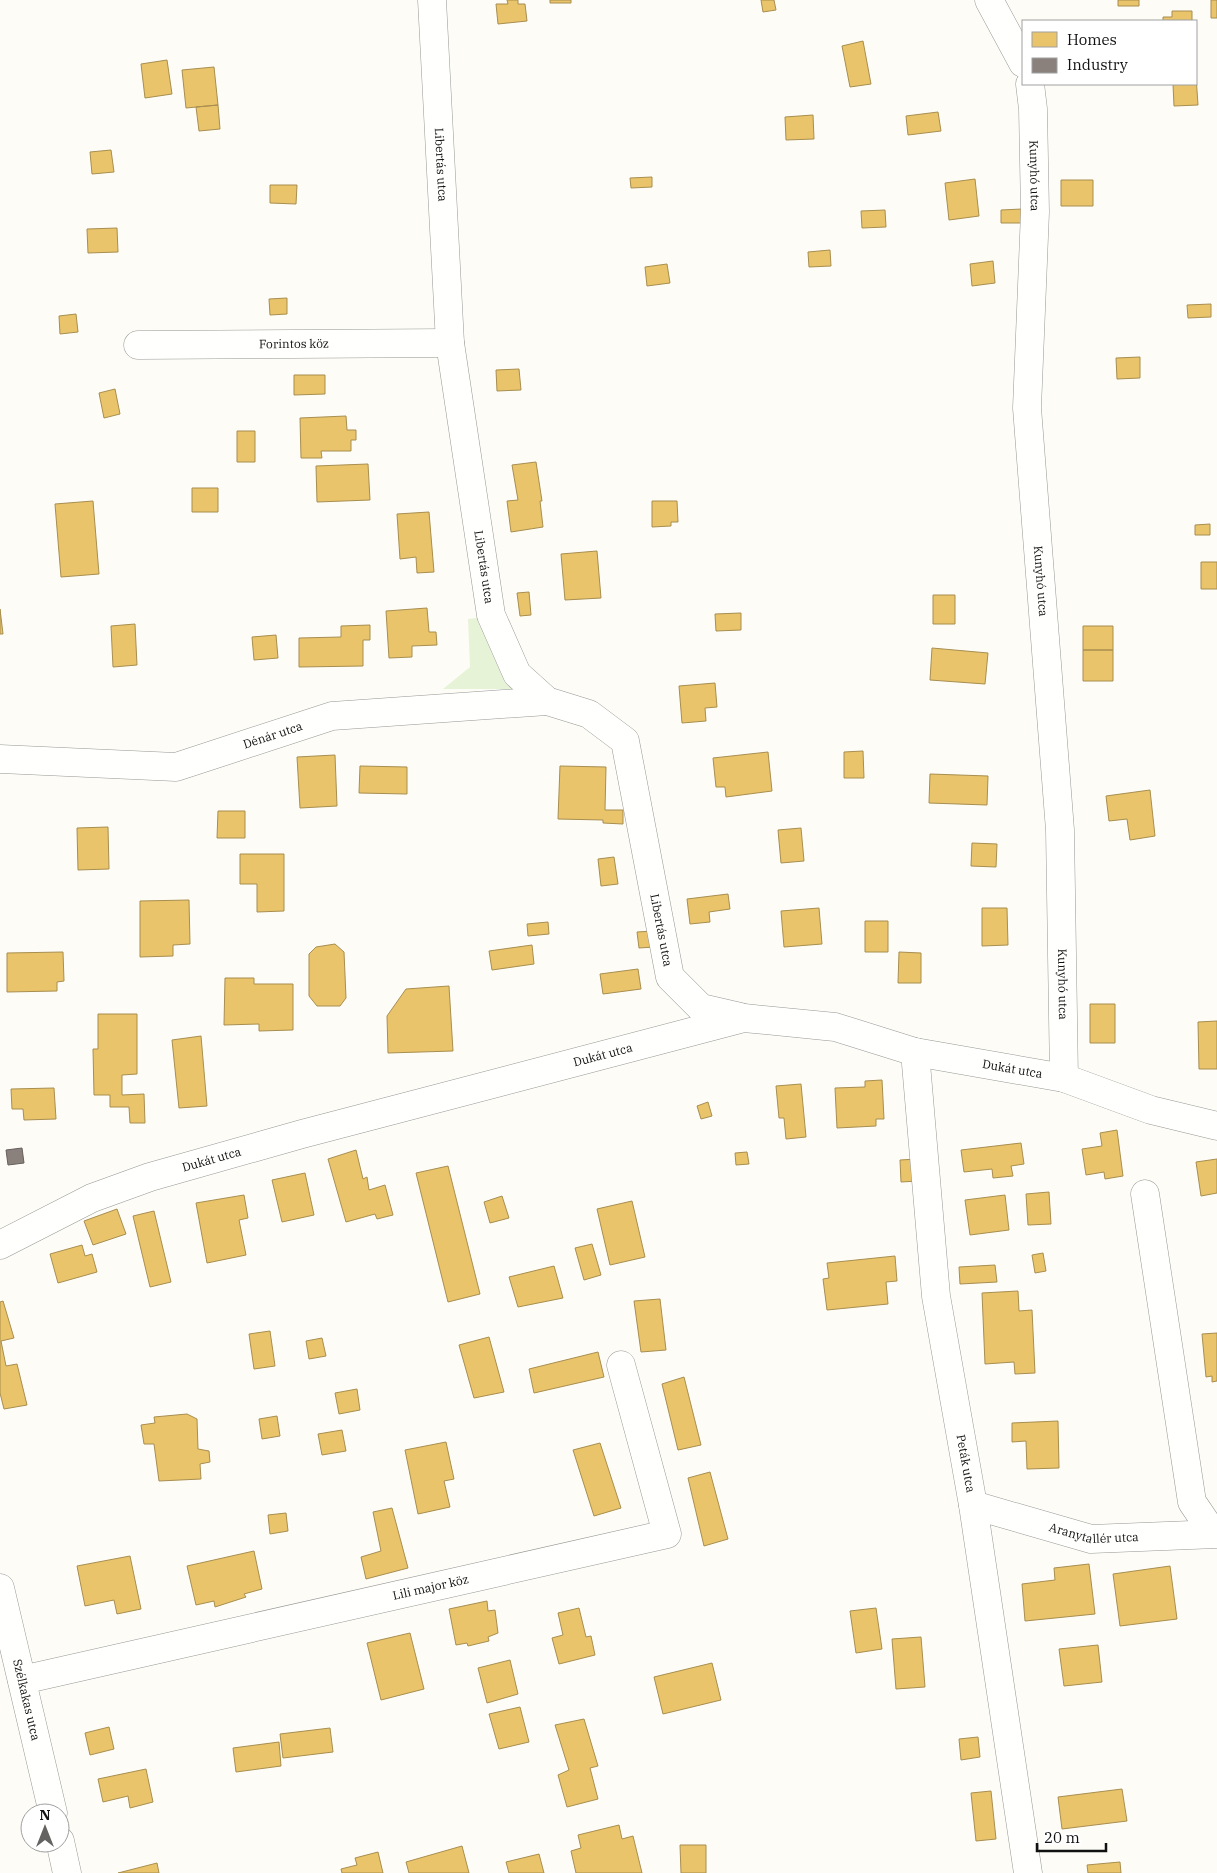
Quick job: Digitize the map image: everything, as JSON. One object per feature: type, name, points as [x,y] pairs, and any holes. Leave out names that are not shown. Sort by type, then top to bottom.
[{"type":"street","name":"Libertás utca","points":[[432,0],[450,343],[491,615],[517,674],[547,701],[589,714],[625,741],[670,978],[701,1008],[744,1018]]},
{"type":"street","points":[[989,0],[1022,61]]},
{"type":"street","name":"Kunyhó utca","points":[[1030,85],[1033,109],[1035,212],[1027,408],[1060,830],[1064,1078]]},
{"type":"street","name":"Forintos köz","points":[[138,345],[450,343]]},
{"type":"street","name":"Dénár utca","points":[[0,759],[176,767],[332,716],[547,701]]},
{"type":"street","name":"Dukát utca","points":[[0,1245],[92,1198],[150,1177],[312,1132],[744,1018],[835,1026],[915,1052],[1064,1078],[1151,1110],[1217,1126]]},
{"type":"street","name":"Peták utca","points":[[915,1052],[936,1296],[973,1505],[1028,1873]]},
{"type":"street","points":[[1145,1194],[1192,1502],[1215,1534]]},
{"type":"street","name":"Lili major köz","points":[[22,1680],[667,1534],[621,1365]]},
{"type":"street","name":"Aranytallér utca","points":[[973,1505],[1091,1539],[1215,1534]]},
{"type":"street","name":"Szélkakas utca","points":[[0,1588],[51,1803]]},
{"type":"street","points":[[63,1853],[67,1873]]},
{"type":"green space","points":[[484,617],[526,689],[443,689],[470,667],[468,619]]},
{"type":"building: Homes","points":[[507,0],[518,0],[518,4],[525,4],[527,21],[498,24],[496,4],[508,4]]},
{"type":"building: Homes","points":[[550,0],[571,0],[571,3],[550,3]]},
{"type":"building: Homes","points":[[761,0],[774,0],[776,10],[763,12]]},
{"type":"building: Homes","points":[[1118,0],[1139,0],[1139,6],[1118,6]]},
{"type":"building: Homes","points":[[1211,0],[1217,0],[1217,18],[1211,18]]},
{"type":"building: Homes","points":[[1172,11],[1192,11],[1192,20],[1163,20],[1163,17],[1172,17]]},
{"type":"building: Homes","points":[[863,41],[871,84],[850,87],[842,46]]},
{"type":"building: Homes","points":[[167,60],[172,94],[145,98],[141,64]]},
{"type":"building: Homes","points":[[214,67],[218,105],[186,108],[182,70]]},
{"type":"building: Homes","points":[[1173,85],[1197,85],[1198,105],[1174,106]]},
{"type":"building: Homes","points":[[218,105],[220,129],[199,131],[196,107]]},
{"type":"building: Homes","points":[[938,112],[941,131],[908,135],[906,116]]},
{"type":"building: Homes","points":[[813,115],[814,139],[786,140],[785,117]]},
{"type":"building: Homes","points":[[111,150],[114,172],[92,174],[90,152]]},
{"type":"building: Homes","points":[[652,177],[652,187],[631,188],[630,178]]},
{"type":"building: Homes","points":[[975,179],[979,216],[949,220],[945,183]]},
{"type":"building: Homes","points":[[1061,180],[1093,180],[1093,206],[1061,206]]},
{"type":"building: Homes","points":[[270,185],[297,185],[296,204],[270,203]]},
{"type":"building: Homes","points":[[1022,209],[1023,223],[1001,223],[1001,210]]},
{"type":"building: Homes","points":[[885,210],[886,227],[862,228],[861,211]]},
{"type":"building: Homes","points":[[117,228],[118,252],[88,253],[87,229]]},
{"type":"building: Homes","points":[[830,250],[831,266],[809,267],[808,252]]},
{"type":"building: Homes","points":[[993,261],[995,283],[972,286],[970,264]]},
{"type":"building: Homes","points":[[667,264],[670,283],[647,286],[645,267]]},
{"type":"building: Homes","points":[[287,298],[287,314],[270,315],[269,299]]},
{"type":"building: Homes","points":[[1211,304],[1211,317],[1188,318],[1187,305]]},
{"type":"building: Homes","points":[[76,314],[78,332],[60,334],[59,316]]},
{"type":"building: Homes","points":[[1140,357],[1140,378],[1117,379],[1116,358]]},
{"type":"building: Homes","points":[[519,369],[521,390],[497,391],[496,370]]},
{"type":"building: Homes","points":[[294,375],[325,375],[325,394],[294,395]]},
{"type":"building: Homes","points":[[115,389],[120,414],[104,418],[99,393]]},
{"type":"building: Homes","points":[[346,416],[347,430],[356,430],[356,440],[351,440],[351,451],[321,451],[322,458],[301,458],[300,418]]},
{"type":"building: Homes","points":[[237,431],[255,431],[255,462],[237,462]]},
{"type":"building: Homes","points":[[536,462],[542,501],[540,501],[543,527],[511,532],[507,501],[518,500],[512,465]]},
{"type":"building: Homes","points":[[368,464],[370,500],[317,502],[316,466]]},
{"type":"building: Homes","points":[[192,488],[218,488],[218,512],[192,512]]},
{"type":"building: Homes","points":[[93,501],[99,574],[61,577],[55,504]]},
{"type":"building: Homes","points":[[652,501],[677,501],[678,522],[671,522],[671,526],[652,527]]},
{"type":"building: Homes","points":[[429,512],[434,572],[417,573],[416,557],[400,559],[397,514]]},
{"type":"building: Homes","points":[[1210,524],[1210,535],[1195,535],[1195,525]]},
{"type":"building: Homes","points":[[597,551],[601,598],[565,600],[561,554]]},
{"type":"building: Homes","points":[[1201,562],[1217,562],[1217,589],[1201,589]]},
{"type":"building: Homes","points":[[529,592],[531,615],[520,616],[517,593]]},
{"type":"building: Homes","points":[[933,595],[955,595],[955,624],[933,624]]},
{"type":"building: Homes","points":[[427,608],[429,632],[436,632],[437,645],[412,646],[412,657],[389,658],[386,611]]},
{"type":"building: Homes","points":[[0,609],[3,634],[0,634]]},
{"type":"building: Homes","points":[[741,613],[741,630],[716,631],[715,614]]},
{"type":"building: Homes","points":[[135,624],[137,665],[113,667],[111,626]]},
{"type":"building: Homes","points":[[370,625],[370,640],[363,640],[363,666],[299,667],[299,638],[341,637],[341,626]]},
{"type":"building: Homes","points":[[1083,626],[1113,626],[1113,650],[1083,650]]},
{"type":"building: Homes","points":[[276,635],[278,658],[254,660],[252,637]]},
{"type":"building: Homes","points":[[932,648],[988,653],[985,684],[930,680]]},
{"type":"building: Homes","points":[[1083,650],[1113,650],[1113,681],[1083,681]]},
{"type":"building: Homes","points":[[715,683],[717,707],[705,708],[706,721],[682,723],[679,686]]},
{"type":"building: Homes","points":[[863,751],[864,778],[844,778],[844,752]]},
{"type":"building: Homes","points":[[768,752],[772,791],[726,797],[725,787],[716,787],[713,758]]},
{"type":"building: Homes","points":[[335,755],[337,806],[300,808],[297,757]]},
{"type":"building: Homes","points":[[360,766],[407,767],[407,794],[359,793]]},
{"type":"building: Homes","points":[[560,766],[606,767],[605,810],[623,810],[623,824],[603,823],[603,820],[558,819]]},
{"type":"building: Homes","points":[[930,774],[988,776],[987,805],[929,803]]},
{"type":"building: Homes","points":[[1150,790],[1155,836],[1130,840],[1127,819],[1109,821],[1106,796]]},
{"type":"building: Homes","points":[[218,811],[245,811],[245,838],[217,838]]},
{"type":"building: Homes","points":[[108,827],[109,869],[78,870],[77,828]]},
{"type":"building: Homes","points":[[801,828],[804,861],[781,863],[778,830]]},
{"type":"building: Homes","points":[[972,843],[997,844],[996,867],[971,866]]},
{"type":"building: Homes","points":[[240,854],[284,854],[284,911],[257,912],[257,884],[240,884]]},
{"type":"building: Homes","points":[[614,857],[618,884],[601,886],[598,859]]},
{"type":"building: Homes","points":[[728,894],[730,909],[709,912],[710,922],[690,924],[687,899]]},
{"type":"building: Homes","points":[[189,900],[190,944],[173,945],[173,956],[140,957],[140,901]]},
{"type":"building: Homes","points":[[819,908],[822,944],[784,947],[781,911]]},
{"type":"building: Homes","points":[[982,908],[1007,908],[1008,945],[982,946]]},
{"type":"building: Homes","points":[[865,921],[888,921],[888,952],[865,952]]},
{"type":"building: Homes","points":[[548,922],[549,934],[528,936],[527,924]]},
{"type":"building: Homes","points":[[653,931],[654,947],[639,948],[637,932]]},
{"type":"building: Homes","points":[[335,944],[344,952],[346,998],[340,1006],[317,1006],[309,996],[309,954],[316,947]]},
{"type":"building: Homes","points":[[532,945],[534,964],[492,970],[489,951]]},
{"type":"building: Homes","points":[[63,952],[64,981],[57,982],[57,991],[7,992],[7,953]]},
{"type":"building: Homes","points":[[899,952],[921,953],[921,983],[898,983]]},
{"type":"building: Homes","points":[[638,969],[641,989],[603,994],[600,974]]},
{"type":"building: Homes","points":[[225,978],[254,978],[254,984],[293,984],[293,1030],[259,1031],[259,1024],[224,1025]]},
{"type":"building: Homes","points":[[449,986],[453,1051],[388,1053],[387,1016],[406,989]]},
{"type":"building: Homes","points":[[1090,1004],[1115,1004],[1115,1043],[1090,1043]]},
{"type":"building: Homes","points":[[98,1014],[137,1014],[137,1074],[122,1075],[122,1095],[144,1094],[145,1123],[130,1123],[129,1107],[110,1107],[110,1095],[94,1095],[93,1049],[98,1049]]},
{"type":"building: Homes","points":[[1217,1021],[1217,1069],[1199,1069],[1198,1022]]},
{"type":"building: Homes","points":[[201,1036],[207,1106],[179,1108],[172,1040]]},
{"type":"building: Homes","points":[[882,1080],[884,1119],[876,1119],[876,1126],[837,1128],[835,1088],[865,1087],[865,1081]]},
{"type":"building: Homes","points":[[801,1084],[806,1137],[786,1139],[784,1118],[779,1118],[776,1086]]},
{"type":"building: Homes","points":[[54,1088],[56,1119],[24,1120],[23,1109],[12,1109],[11,1089]]},
{"type":"building: Homes","points":[[708,1102],[712,1116],[701,1119],[697,1106]]},
{"type":"building: Homes","points":[[1117,1130],[1123,1176],[1105,1179],[1104,1172],[1086,1175],[1082,1149],[1102,1146],[1100,1133]]},
{"type":"building: Homes","points":[[1021,1143],[1024,1164],[1011,1166],[1013,1176],[993,1178],[992,1169],[964,1172],[961,1150]]},
{"type":"building: Homes","points":[[356,1150],[363,1179],[367,1177],[369,1190],[385,1185],[393,1215],[377,1219],[375,1214],[346,1222],[328,1159]]},
{"type":"building: Homes","points":[[747,1152],[749,1164],[736,1165],[735,1153]]},
{"type":"building: Homes","points":[[917,1159],[918,1181],[901,1182],[900,1160]]},
{"type":"building: Homes","points":[[1217,1159],[1217,1193],[1201,1196],[1196,1162]]},
{"type":"building: Homes","points":[[448,1166],[480,1294],[448,1302],[416,1173]]},
{"type":"building: Homes","points":[[305,1173],[314,1215],[282,1222],[272,1180]]},
{"type":"building: Homes","points":[[1049,1192],[1051,1224],[1028,1225],[1026,1194]]},
{"type":"building: Homes","points":[[244,1195],[248,1218],[239,1220],[246,1255],[207,1263],[196,1203]]},
{"type":"building: Homes","points":[[1005,1195],[1009,1230],[970,1235],[965,1200]]},
{"type":"building: Homes","points":[[502,1196],[509,1218],[490,1223],[484,1202]]},
{"type":"building: Homes","points":[[632,1201],[645,1257],[610,1265],[597,1209]]},
{"type":"building: Homes","points":[[117,1209],[126,1234],[93,1245],[84,1221]]},
{"type":"building: Homes","points":[[154,1211],[171,1282],[150,1287],[133,1216]]},
{"type":"building: Homes","points":[[592,1244],[601,1275],[584,1280],[575,1248]]},
{"type":"building: Homes","points":[[82,1245],[85,1256],[92,1254],[97,1272],[58,1283],[50,1254]]},
{"type":"building: Homes","points":[[1043,1253],[1046,1271],[1035,1273],[1032,1255]]},
{"type":"building: Homes","points":[[895,1256],[897,1281],[886,1282],[888,1304],[827,1310],[823,1279],[829,1278],[827,1263]]},
{"type":"building: Homes","points":[[995,1265],[997,1282],[960,1284],[959,1267]]},
{"type":"building: Homes","points":[[554,1266],[563,1298],[518,1307],[509,1277]]},
{"type":"building: Homes","points":[[1018,1291],[1019,1311],[1032,1310],[1035,1373],[1015,1374],[1014,1362],[985,1364],[982,1293]]},
{"type":"building: Homes","points":[[660,1299],[666,1350],[641,1352],[634,1301]]},
{"type":"building: Homes","points":[[3,1301],[14,1338],[1,1341],[6,1366],[17,1364],[27,1405],[4,1409],[0,1393],[0,1302]]},
{"type":"building: Homes","points":[[270,1331],[275,1366],[254,1369],[249,1334]]},
{"type":"building: Homes","points":[[1217,1333],[1217,1381],[1212,1382],[1212,1376],[1206,1377],[1202,1334]]},
{"type":"building: Homes","points":[[489,1337],[504,1392],[474,1398],[459,1345]]},
{"type":"building: Homes","points":[[322,1338],[326,1356],[309,1359],[306,1341]]},
{"type":"building: Homes","points":[[598,1352],[604,1377],[534,1393],[529,1369]]},
{"type":"building: Homes","points":[[684,1377],[701,1445],[678,1450],[662,1384]]},
{"type":"building: Homes","points":[[357,1389],[360,1410],[339,1414],[335,1393]]},
{"type":"building: Homes","points":[[187,1414],[197,1419],[198,1449],[209,1451],[210,1462],[200,1464],[201,1479],[159,1481],[154,1444],[144,1444],[141,1425],[155,1423],[154,1417]]},
{"type":"building: Homes","points":[[277,1416],[280,1436],[262,1439],[259,1419]]},
{"type":"building: Homes","points":[[1058,1421],[1059,1468],[1027,1469],[1026,1441],[1012,1442],[1012,1423]]},
{"type":"building: Homes","points":[[342,1430],[346,1451],[322,1455],[318,1434]]},
{"type":"building: Homes","points":[[446,1442],[454,1479],[444,1481],[450,1507],[418,1514],[405,1450]]},
{"type":"building: Homes","points":[[600,1443],[621,1508],[594,1516],[573,1450]]},
{"type":"building: Homes","points":[[710,1472],[728,1539],[704,1546],[688,1478]]},
{"type":"building: Homes","points":[[392,1508],[408,1568],[366,1579],[361,1557],[381,1551],[373,1512]]},
{"type":"building: Homes","points":[[286,1513],[288,1531],[270,1534],[268,1515]]},
{"type":"building: Homes","points":[[254,1551],[262,1589],[244,1594],[246,1597],[215,1607],[214,1601],[196,1605],[187,1566]]},
{"type":"building: Homes","points":[[130,1556],[141,1609],[117,1614],[114,1600],[85,1606],[77,1566]]},
{"type":"building: Homes","points":[[1089,1564],[1095,1614],[1025,1621],[1022,1584],[1055,1580],[1054,1568]]},
{"type":"building: Homes","points":[[1170,1566],[1177,1619],[1120,1626],[1113,1574]]},
{"type":"building: Homes","points":[[487,1601],[488,1611],[495,1610],[498,1633],[488,1637],[489,1641],[468,1646],[467,1643],[456,1645],[449,1609]]},
{"type":"building: Homes","points":[[579,1608],[586,1637],[591,1636],[595,1655],[559,1664],[552,1638],[563,1635],[558,1613]]},
{"type":"building: Homes","points":[[876,1608],[882,1649],[856,1653],[850,1611]]},
{"type":"building: Homes","points":[[410,1633],[424,1689],[381,1700],[367,1643]]},
{"type":"building: Homes","points":[[921,1637],[925,1687],[896,1689],[892,1639]]},
{"type":"building: Homes","points":[[1098,1645],[1102,1682],[1064,1686],[1059,1649]]},
{"type":"building: Homes","points":[[510,1660],[518,1694],[487,1703],[478,1668]]},
{"type":"building: Homes","points":[[712,1663],[721,1700],[663,1714],[654,1677]]},
{"type":"building: Homes","points":[[520,1707],[529,1742],[499,1749],[489,1714]]},
{"type":"building: Homes","points":[[584,1719],[598,1766],[590,1768],[598,1799],[567,1807],[558,1775],[569,1770],[555,1725]]},
{"type":"building: Homes","points":[[109,1727],[114,1749],[90,1755],[85,1733]]},
{"type":"building: Homes","points":[[330,1728],[333,1752],[283,1758],[280,1734]]},
{"type":"building: Homes","points":[[978,1737],[980,1757],[961,1760],[959,1739]]},
{"type":"building: Homes","points":[[279,1742],[281,1766],[236,1772],[233,1748]]},
{"type":"building: Homes","points":[[146,1769],[153,1802],[130,1808],[128,1796],[103,1802],[98,1779]]},
{"type":"building: Homes","points":[[1122,1789],[1127,1821],[1062,1829],[1058,1797]]},
{"type":"building: Homes","points":[[991,1791],[996,1839],[976,1841],[971,1793]]},
{"type":"building: Homes","points":[[619,1825],[622,1839],[633,1836],[642,1873],[576,1873],[571,1851],[581,1848],[578,1835]]},
{"type":"building: Homes","points":[[680,1845],[706,1845],[706,1873],[681,1873]]},
{"type":"building: Homes","points":[[462,1846],[469,1873],[409,1873],[406,1862]]},
{"type":"building: Homes","points":[[378,1852],[383,1873],[342,1873],[341,1869],[357,1865],[355,1858]]},
{"type":"building: Homes","points":[[539,1854],[544,1873],[509,1873],[506,1862]]},
{"type":"building: Homes","points":[[1120,1862],[1121,1873],[1088,1873],[1087,1865]]},
{"type":"building: Homes","points":[[157,1863],[159,1873],[118,1873]]},
{"type":"building: Industry","points":[[22,1148],[24,1163],[8,1165],[6,1150]]}]
